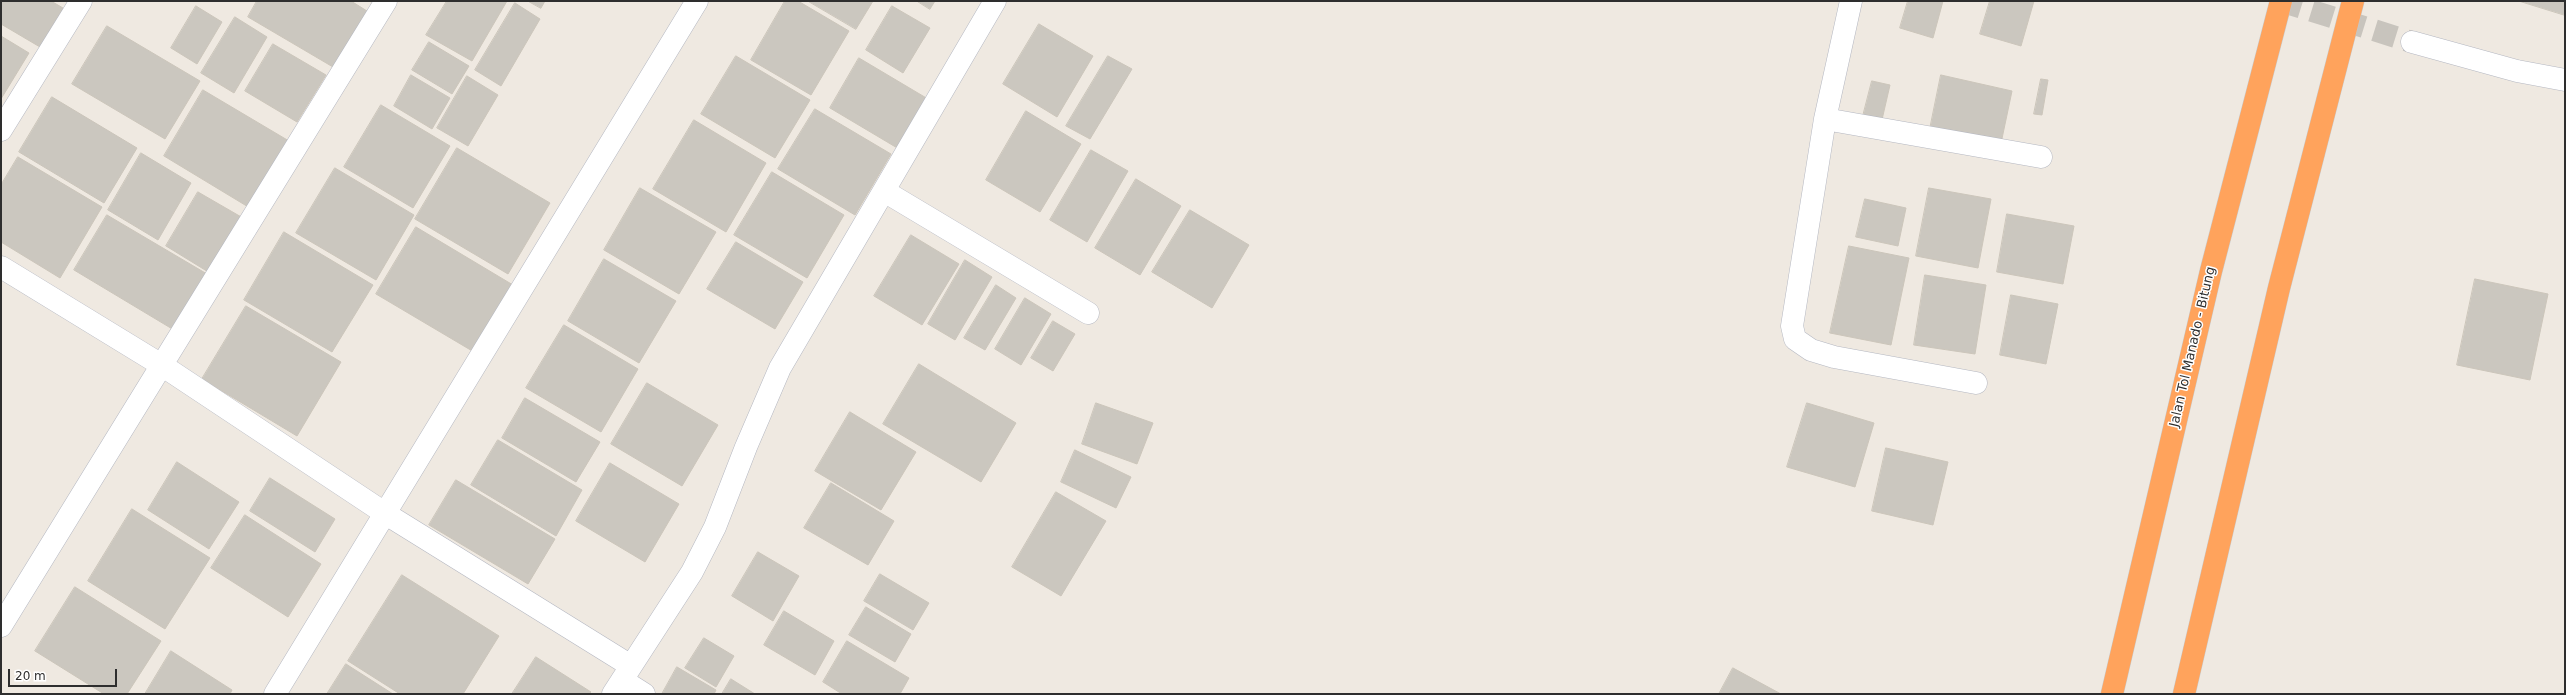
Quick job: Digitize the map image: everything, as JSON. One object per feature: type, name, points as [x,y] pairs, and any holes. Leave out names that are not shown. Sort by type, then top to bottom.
[{"type":"highway","name":"Jalan Tol Manado - Bitung","points":[[2112,694],[2211,271],[2281,1]]},
{"type":"highway","points":[[2184,694],[2279,288],[2353,1]]},
{"type":"street","points":[[1,130],[81,1]]},
{"type":"street","points":[[1,626],[163,366],[386,1]]},
{"type":"street","points":[[275,694],[697,1]]},
{"type":"street","points":[[622,680],[692,572],[715,527],[780,368],[995,1]]},
{"type":"street","points":[[1851,1],[1825,119],[1792,326],[1795,340],[1811,350],[1834,357],[1976,383]]},
{"type":"street","points":[[2412,42],[2517,71],[2565,80]]},
{"type":"street","points":[[1825,119],[2041,157]]},
{"type":"street","points":[[884,191],[1088,313]]},
{"type":"street","points":[[1,267],[163,366],[386,514],[644,694]]},
{"type":"building","points":[[1,1],[51,1],[63,8],[40,47],[1,24]]},
{"type":"building","points":[[257,1],[351,1],[367,11],[333,67],[248,17]]},
{"type":"building","points":[[447,1],[507,1],[472,61],[426,35]]},
{"type":"building","points":[[528,1],[545,1],[541,8]]},
{"type":"building","points":[[785,1],[798,1],[849,31],[811,95],[751,60]]},
{"type":"building","points":[[808,1],[873,1],[856,29]]},
{"type":"building","points":[[917,1],[935,1],[930,9]]},
{"type":"building","points":[[1908,1],[1943,1],[1933,38],[1900,28]]},
{"type":"building","points":[[1990,1],[2034,1],[2021,46],[1980,34]]},
{"type":"building","points":[[2519,1],[2565,1],[2565,15]]},
{"type":"building","points":[[515,3],[540,19],[501,86],[475,70]]},
{"type":"building","points":[[196,6],[222,22],[197,64],[171,48]]},
{"type":"building","points":[[892,6],[930,28],[903,73],[866,50]]},
{"type":"building","points":[[235,17],[267,37],[234,93],[201,73]]},
{"type":"building","points":[[1039,24],[1093,56],[1057,117],[1003,84]]},
{"type":"building","points":[[107,26],[200,81],[165,139],[72,84]]},
{"type":"building","points":[[1,36],[29,53],[1,99]]},
{"type":"building","points":[[429,42],[469,66],[452,94],[412,70]]},
{"type":"building","points":[[273,44],[326,75],[297,122],[245,91]]},
{"type":"building","points":[[736,56],[810,100],[775,158],[701,114]]},
{"type":"building","points":[[1108,56],[1132,69],[1090,139],[1066,126]]},
{"type":"building","points":[[859,58],[928,99],[899,149],[830,108]]},
{"type":"building","points":[[411,75],[450,98],[432,129],[394,106]]},
{"type":"building","points":[[1941,75],[2012,91],[2000,148],[1929,134]]},
{"type":"building","points":[[467,76],[498,95],[468,146],[437,128]]},
{"type":"building","points":[[2041,79],[2048,80],[2042,115],[2034,114]]},
{"type":"building","points":[[1872,81],[1890,85],[1881,124],[1862,120]]},
{"type":"building","points":[[203,90],[289,141],[250,208],[164,156]]},
{"type":"building","points":[[52,97],[137,148],[104,203],[19,152]]},
{"type":"building","points":[[381,105],[450,146],[413,208],[344,167]]},
{"type":"building","points":[[815,109],[891,154],[855,215],[778,169]]},
{"type":"building","points":[[1026,111],[1081,144],[1040,212],[986,180]]},
{"type":"building","points":[[694,120],[766,163],[726,232],[653,189]]},
{"type":"building","points":[[457,148],[550,203],[508,274],[415,219]]},
{"type":"building","points":[[1091,150],[1128,171],[1087,242],[1050,220]]},
{"type":"building","points":[[141,153],[191,183],[158,240],[108,210]]},
{"type":"building","points":[[18,157],[102,207],[60,278],[1,242],[1,185]]},
{"type":"building","points":[[335,168],[414,215],[376,280],[296,233]]},
{"type":"building","points":[[772,172],[844,215],[807,278],[734,235]]},
{"type":"building","points":[[1136,179],[1181,206],[1140,275],[1095,248]]},
{"type":"building","points":[[640,188],[716,232],[679,294],[604,250]]},
{"type":"building","points":[[1929,188],[1991,199],[1978,268],[1916,256]]},
{"type":"building","points":[[198,192],[243,218],[210,273],[166,246]]},
{"type":"building","points":[[1865,199],[1906,208],[1898,246],[1856,237]]},
{"type":"building","points":[[1190,210],[1249,245],[1212,308],[1152,272]]},
{"type":"building","points":[[2007,214],[2074,226],[2063,284],[1997,272]]},
{"type":"building","points":[[107,215],[207,274],[174,330],[74,270]]},
{"type":"building","points":[[416,227],[513,285],[474,352],[376,294]]},
{"type":"building","points":[[284,232],[373,285],[332,352],[244,300]]},
{"type":"building","points":[[911,235],[959,264],[922,325],[874,296]]},
{"type":"building","points":[[736,242],[803,282],[775,329],[707,289]]},
{"type":"building","points":[[1849,246],[1909,258],[1891,345],[1830,333]]},
{"type":"building","points":[[604,259],[676,301],[639,363],[568,321]]},
{"type":"building","points":[[965,260],[992,277],[955,340],[928,324]]},
{"type":"building","points":[[1925,275],[1986,285],[1975,354],[1914,345]]},
{"type":"building","points":[[2475,279],[2548,294],[2530,380],[2457,365]]},
{"type":"building","points":[[996,285],[1016,298],[985,350],[964,338]]},
{"type":"building","points":[[2011,295],[2058,304],[2046,364],[2000,355]]},
{"type":"building","points":[[1025,298],[1051,314],[1021,365],[995,349]]},
{"type":"building","points":[[246,306],[341,362],[297,436],[202,379]]},
{"type":"building","points":[[1053,321],[1075,334],[1053,371],[1031,358]]},
{"type":"building","points":[[564,325],[638,369],[601,432],[526,388]]},
{"type":"building","points":[[919,364],[1016,423],[981,482],[883,424]]},
{"type":"building","points":[[647,383],[718,425],[682,486],[611,444]]},
{"type":"building","points":[[525,398],[600,442],[576,482],[502,438]]},
{"type":"building","points":[[1096,403],[1153,423],[1137,464],[1082,444]]},
{"type":"building","points":[[1807,403],[1874,423],[1855,487],[1787,467]]},
{"type":"building","points":[[850,412],[916,452],[881,510],[815,471]]},
{"type":"building","points":[[498,440],[582,490],[556,536],[471,485]]},
{"type":"building","points":[[1886,448],[1948,462],[1933,525],[1872,511]]},
{"type":"building","points":[[1075,450],[1131,477],[1116,508],[1061,482]]},
{"type":"building","points":[[177,462],[239,502],[209,549],[148,510]]},
{"type":"building","points":[[610,463],[679,504],[645,562],[576,521]]},
{"type":"building","points":[[270,478],[335,519],[315,552],[250,511]]},
{"type":"building","points":[[456,480],[555,539],[528,584],[429,525]]},
{"type":"building","points":[[831,483],[894,521],[868,565],[804,528]]},
{"type":"building","points":[[1056,492],[1106,521],[1061,596],[1012,567]]},
{"type":"building","points":[[132,509],[210,558],[165,629],[88,581]]},
{"type":"building","points":[[245,515],[321,564],[288,617],[211,568]]},
{"type":"building","points":[[758,552],[799,576],[773,621],[732,596]]},
{"type":"building","points":[[880,574],[929,603],[913,630],[864,601]]},
{"type":"building","points":[[402,575],[499,636],[463,694],[400,694],[348,661]]},
{"type":"building","points":[[75,587],[161,641],[127,694],[104,694],[35,651]]},
{"type":"building","points":[[866,607],[911,634],[895,662],[849,635]]},
{"type":"building","points":[[784,611],[834,641],[815,675],[764,645]]},
{"type":"building","points":[[704,638],[734,656],[716,687],[685,668]]},
{"type":"building","points":[[847,641],[909,678],[900,694],[842,694],[823,682]]},
{"type":"building","points":[[171,651],[232,690],[230,694],[145,694]]},
{"type":"building","points":[[536,657],[591,692],[589,694],[512,694]]},
{"type":"building","points":[[346,664],[393,694],[327,694]]},
{"type":"building","points":[[677,667],[716,690],[714,694],[662,694]]},
{"type":"building","points":[[1733,668],[1781,694],[1719,694]]},
{"type":"building","points":[[731,679],[755,694],[722,694]]},
{"type":"tunnel","points":[[2280,1],[2412,42]]}]
